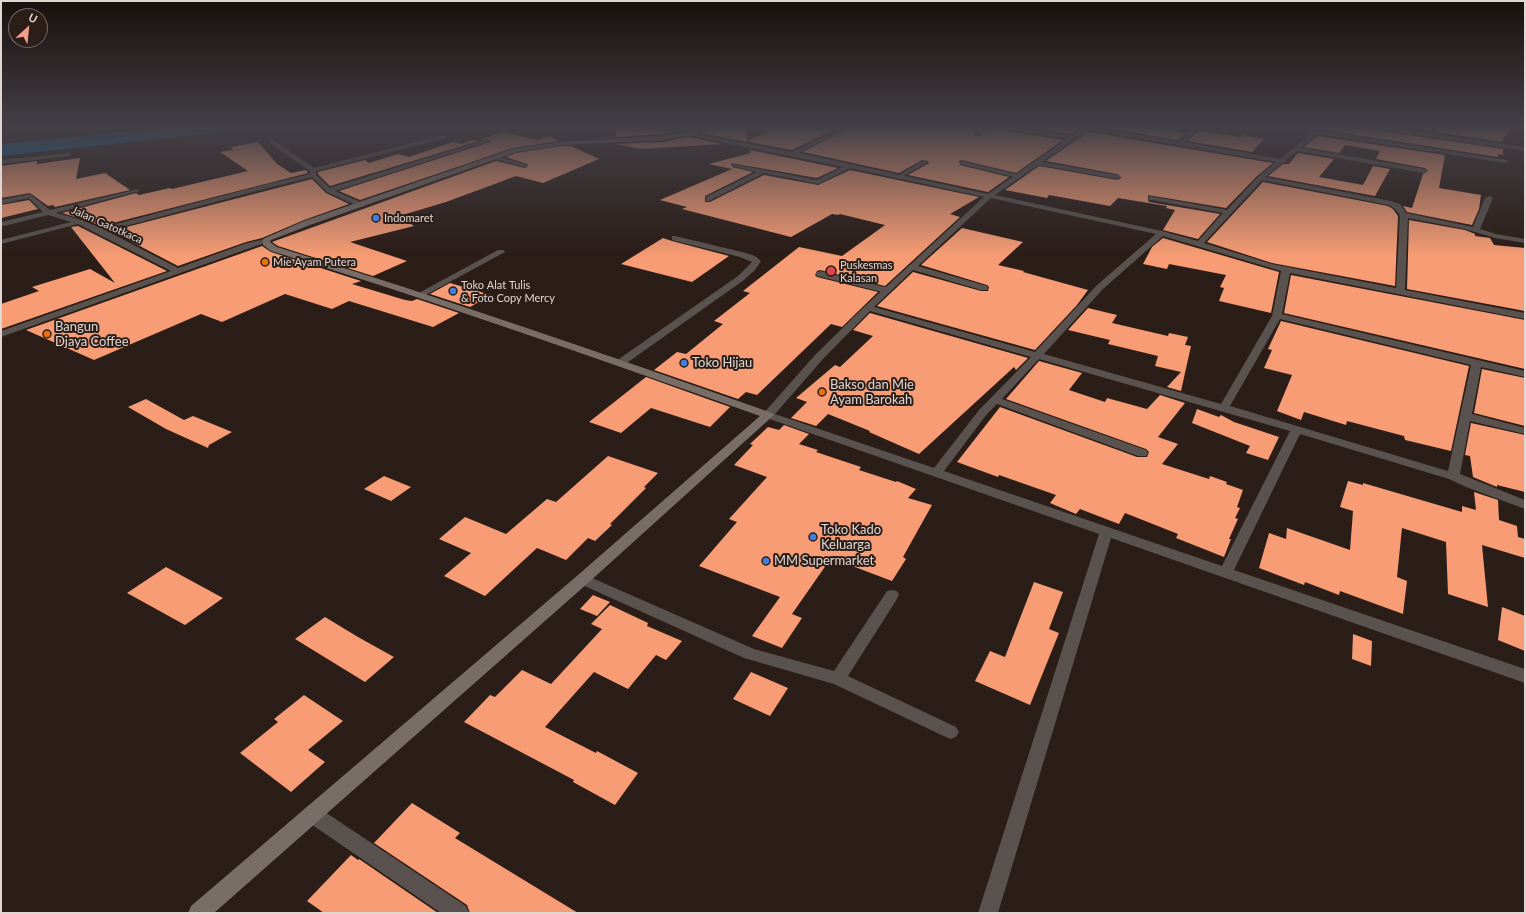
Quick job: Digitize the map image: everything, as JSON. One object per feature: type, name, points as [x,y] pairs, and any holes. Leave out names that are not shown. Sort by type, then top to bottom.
[{"type":"street","points":[[100,231],[201,205],[318,171]]},
{"type":"street","points":[[329,191],[395,171]]},
{"type":"street","points":[[1,334],[250,245],[266,241],[274,235],[307,222],[360,205],[456,171]]},
{"type":"street","points":[[709,199],[763,171],[820,182],[840,171]]},
{"type":"street","points":[[869,171],[987,197],[1162,233],[1200,243],[1250,262],[1286,270],[1525,316]]},
{"type":"street","points":[[898,177],[909,171]]},
{"type":"street","points":[[995,171],[1018,176]]},
{"type":"street","points":[[198,913],[583,579],[768,415],[819,357],[886,290],[987,197],[1025,171]]},
{"type":"street","points":[[1080,171],[1116,177]]},
{"type":"street","points":[[1200,243],[1260,178],[1270,171]]},
{"type":"street","points":[[313,172],[329,191],[360,205]]},
{"type":"street","points":[[1260,178],[1391,203],[1397,206],[1404,215],[1404,257],[1400,292]]},
{"type":"street","points":[[4,224],[137,190]]},
{"type":"street","name":"Jalan Gatotkaca","points":[[1,202],[30,196],[49,213],[79,222],[100,231],[178,271]]},
{"type":"street","points":[[1152,198],[1228,212]]},
{"type":"street","points":[[1476,229],[1489,198]]},
{"type":"street","points":[[1404,215],[1476,229],[1495,236],[1525,242]]},
{"type":"street","points":[[1,242],[79,222]]},
{"type":"street","points":[[936,473],[983,412],[1100,287],[1162,233]]},
{"type":"street","points":[[620,363],[718,295],[755,266],[757,261],[743,255],[675,238]]},
{"type":"street","points":[[266,241],[266,243],[274,249],[419,295],[620,363],[1106,533],[1525,676]]},
{"type":"street","points":[[419,295],[501,252]]},
{"type":"street","points":[[912,267],[984,288]]},
{"type":"street","points":[[1224,408],[1277,316],[1286,270]]},
{"type":"street","points":[[820,274],[886,290]]},
{"type":"street","points":[[868,308],[1297,429],[1453,476],[1525,505]]},
{"type":"street","points":[[1277,316],[1525,374]]},
{"type":"street","points":[[1453,476],[1477,362]]},
{"type":"street","points":[[995,400],[1142,454]]},
{"type":"street","points":[[1466,416],[1525,431]]},
{"type":"street","points":[[1225,573],[1297,429]]},
{"type":"street","points":[[988,913],[1106,533]]},
{"type":"street","points":[[583,579],[750,654],[838,679],[950,732]]},
{"type":"street","points":[[838,679],[892,595]]},
{"type":"street","points":[[312,814],[459,913]]},
{"type":"building","points":[[1,171],[78,171],[76,179],[105,173],[130,190],[55,207],[53,205],[48,206],[30,193],[1,198]]},
{"type":"building","points":[[248,171],[287,171],[291,173],[306,171],[308,173],[101,226],[62,213],[136,193],[139,195],[170,188],[172,189]]},
{"type":"building","points":[[323,171],[381,171],[330,186],[318,174],[318,172]]},
{"type":"building","points":[[402,171],[446,171],[360,200],[339,191]]},
{"type":"building","points":[[469,171],[572,171],[543,183],[516,176],[446,202],[399,216],[414,226],[350,242],[407,261],[373,276],[278,246],[272,242]]},
{"type":"building","points":[[728,171],[753,172],[705,196],[705,202],[710,202],[764,175],[818,185],[849,171],[979,197],[950,214],[960,217],[885,286],[820,270],[817,271],[815,275],[817,277],[878,292],[842,327],[831,324],[757,395],[746,392],[738,399],[654,370],[677,352],[686,354],[723,324],[714,321],[750,293],[743,291],[799,247],[842,256],[885,225],[840,214],[832,214],[791,237],[682,209],[687,207],[660,200]]},
{"type":"building","points":[[775,171],[832,171],[817,178]]},
{"type":"building","points":[[888,171],[903,171],[899,173]]},
{"type":"building","points":[[916,171],[983,171],[1009,177],[988,192],[908,175]]},
{"type":"building","points":[[1006,171],[1019,171],[1016,173]]},
{"type":"building","points":[[1032,171],[1065,171],[1117,180],[1121,177],[1117,174],[1099,171],[1264,171],[1226,208],[1148,195],[1149,202],[1220,214],[1198,239],[1163,230],[1175,210],[1166,208],[1167,206],[1118,198],[1110,206],[1049,195],[1047,198],[1005,190]]},
{"type":"building","points":[[1275,171],[1324,171],[1319,177],[1363,185],[1371,171],[1389,171],[1375,196],[1268,176]]},
{"type":"building","points":[[1428,171],[1442,171],[1439,188],[1481,195],[1479,209],[1472,225],[1407,212],[1403,206],[1412,208],[1423,174]]},
{"type":"building","points":[[312,179],[326,193],[349,204],[304,220],[262,238],[246,242],[178,266],[111,231]]},
{"type":"building","points":[[1263,182],[1388,206],[1393,209],[1398,216],[1395,286],[1272,263],[1207,242]]},
{"type":"building","points":[[29,200],[38,209],[1,218],[1,205]]},
{"type":"building","points":[[1409,220],[1465,230],[1475,234],[1475,236],[1490,238],[1494,245],[1525,248],[1525,311],[1407,289]]},
{"type":"building","points":[[78,226],[167,271],[1,329],[1,304],[39,291],[32,287],[90,269],[115,283],[71,227]]},
{"type":"building","points":[[962,228],[1023,242],[998,265],[1088,290],[1077,305],[1035,350],[877,306],[913,272],[981,291],[988,291],[989,287],[987,285],[921,265]]},
{"type":"building","points":[[663,238],[729,256],[692,282],[621,264]]},
{"type":"building","points":[[1163,238],[1279,272],[1271,313],[1219,301],[1224,288],[1220,287],[1226,275],[1169,264],[1167,269],[1143,264],[1152,247]]},
{"type":"building","points":[[262,246],[271,252],[361,281],[352,284],[405,300],[412,301],[417,299],[459,313],[433,327],[349,301],[332,309],[285,294],[222,322],[201,314],[94,360],[26,330]]},
{"type":"building","points":[[1291,275],[1525,320],[1525,369],[1284,313]]},
{"type":"building","points":[[450,283],[491,295],[470,307],[430,294]]},
{"type":"building","points":[[1088,308],[1117,315],[1112,323],[1168,336],[1169,333],[1188,337],[1185,345],[1191,346],[1181,391],[1167,387],[1181,372],[1155,366],[1158,356],[1108,344],[1110,340],[1068,330]]},
{"type":"building","points":[[870,313],[1028,358],[1016,370],[1014,367],[919,454],[869,432],[870,431],[828,414],[816,426],[791,418],[807,402],[796,398],[835,365],[840,367],[873,336],[853,330]]},
{"type":"building","points":[[1281,321],[1469,366],[1451,451],[1405,440],[1404,436],[1347,421],[1346,425],[1304,412],[1301,420],[1277,411],[1292,375],[1264,368],[1272,350],[1268,349]]},
{"type":"building","points":[[1039,361],[1082,373],[1069,390],[1105,402],[1107,398],[1147,409],[1160,395],[1185,403],[1158,437],[1178,444],[1162,464],[1209,479],[1210,476],[1243,490],[1237,507],[1240,508],[1235,518],[1238,519],[1229,539],[1231,539],[1224,557],[1176,538],[1178,534],[1125,513],[1119,524],[1080,509],[1076,514],[1050,503],[1056,495],[999,475],[998,477],[957,462],[1000,407],[1137,457],[1147,457],[1149,452],[1146,449],[1006,399]]},
{"type":"building","points":[[1482,369],[1525,378],[1525,426],[1474,413]]},
{"type":"building","points":[[646,377],[730,407],[710,427],[651,408],[621,433],[589,422]]},
{"type":"building","points":[[146,399],[184,420],[193,416],[232,432],[209,445],[208,448],[166,429],[128,407]]},
{"type":"building","points":[[1197,409],[1219,417],[1221,415],[1234,422],[1279,437],[1268,460],[1246,453],[1250,446],[1192,423]]},
{"type":"building","points":[[1471,423],[1525,435],[1525,492],[1497,485],[1497,487],[1473,477],[1470,456],[1465,455]]},
{"type":"building","points":[[784,425],[809,434],[799,444],[818,450],[816,452],[861,467],[859,470],[896,482],[897,481],[916,489],[908,498],[932,505],[903,557],[906,559],[892,581],[831,558],[792,614],[802,618],[782,648],[752,636],[780,597],[699,566],[737,522],[729,519],[767,477],[734,465],[753,445],[750,444],[768,427],[779,430]]},
{"type":"building","points":[[608,456],[658,473],[644,487],[646,488],[610,524],[612,525],[595,541],[588,538],[566,560],[537,548],[485,596],[444,576],[471,553],[439,539],[465,517],[506,534],[547,499],[556,502]]},
{"type":"building","points":[[384,476],[411,487],[391,501],[364,489]]},
{"type":"building","points":[[1348,481],[1363,485],[1363,483],[1462,512],[1462,506],[1476,510],[1474,492],[1498,500],[1499,520],[1517,526],[1518,537],[1525,539],[1525,558],[1482,545],[1488,607],[1448,594],[1446,542],[1402,528],[1397,577],[1407,581],[1403,614],[1340,591],[1339,595],[1305,582],[1304,585],[1259,568],[1269,533],[1286,539],[1287,528],[1350,550],[1353,511],[1340,507]]},
{"type":"building","points":[[166,567],[223,598],[185,625],[127,593]]},
{"type":"building","points":[[1034,582],[1063,592],[1049,629],[1059,633],[1030,705],[975,681],[990,651],[1005,657]]},
{"type":"building","points":[[593,595],[610,602],[597,616],[580,609]]},
{"type":"building","points":[[610,605],[648,623],[647,626],[682,641],[666,660],[656,655],[628,689],[594,672],[545,727],[596,753],[597,751],[638,773],[615,805],[573,782],[574,780],[464,722],[490,695],[495,697],[522,670],[551,684],[602,629],[591,624]]},
{"type":"building","points":[[1502,607],[1525,616],[1525,651],[1498,640]]},
{"type":"building","points":[[325,617],[394,657],[365,682],[295,639]]},
{"type":"building","points":[[1353,634],[1372,641],[1371,666],[1352,659]]},
{"type":"building","points":[[751,672],[788,688],[770,716],[733,699]]},
{"type":"building","points":[[304,695],[343,721],[308,750],[325,762],[291,792],[240,753],[278,722],[274,719]]},
{"type":"building","points":[[412,803],[460,833],[455,838],[578,913],[470,913],[467,905],[374,843]]},
{"type":"building","points":[[351,855],[438,913],[324,913],[307,901]]},
{"type":"place","name":"Indomaret","points":[[376,218]]},
{"type":"place","name":"Mie Ayam Putera","points":[[265,262]]},
{"type":"place","name":"Puskesmas Kalasan","points":[[831,271]]},
{"type":"place","name":"Toko Alat Tulis & Foto Copy Mercy","points":[[453,291]]},
{"type":"place","name":"Bangun Djaya Coffee","points":[[47,334]]},
{"type":"place","name":"Toko Hijau","points":[[684,363]]},
{"type":"place","name":"Bakso dan Mie Ayam Barokah","points":[[822,392]]},
{"type":"place","name":"Toko Kado Keluarga","points":[[813,537]]},
{"type":"place","name":"MM Supermarket","points":[[766,561]]}]
